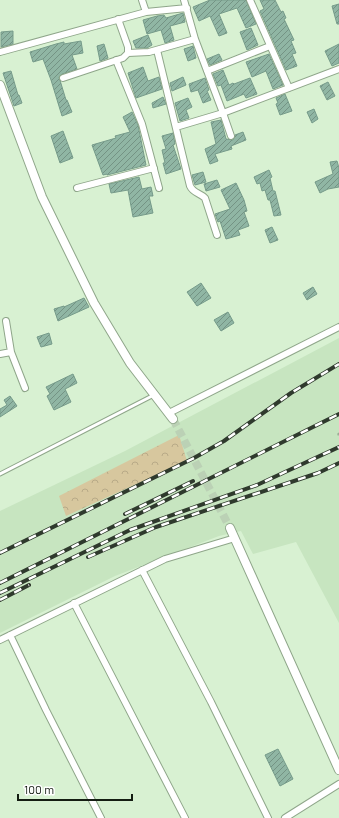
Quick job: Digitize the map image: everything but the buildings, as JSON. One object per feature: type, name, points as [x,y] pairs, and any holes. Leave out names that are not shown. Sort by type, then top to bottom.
[{"type":"street","points":[[142,0],[146,12]]},
{"type":"street","points":[[184,0],[195,39],[231,136]]},
{"type":"street","points":[[250,0],[289,88]]},
{"type":"street","points":[[0,52],[146,12],[186,8]]},
{"type":"street","points":[[118,19],[128,47],[128,53]]},
{"type":"street","points":[[63,78],[123,58],[128,53],[149,52],[195,39]]},
{"type":"street","points":[[208,71],[270,46]]},
{"type":"street","points":[[157,50],[190,186],[192,190],[205,198],[218,235]]},
{"type":"street","points":[[116,60],[142,124],[159,188]]},
{"type":"street","points":[[176,127],[223,112],[339,69]]},
{"type":"street","points":[[0,85],[42,197],[94,303],[130,363],[171,416],[339,327]]},
{"type":"street","points":[[76,188],[154,168]]},
{"type":"street","points":[[6,321],[11,352],[25,388]]},
{"type":"street","points":[[0,354],[11,352]]},
{"type":"street","points":[[230,528],[339,770]]},
{"type":"street","points":[[0,640],[164,559],[235,538]]},
{"type":"street","points":[[142,570],[211,702],[268,818]]},
{"type":"street","points":[[74,604],[185,818]]},
{"type":"street","points":[[10,635],[101,818]]},
{"type":"street","points":[[285,818],[339,784]]},
{"type":"lane","points":[[0,474],[154,395]]},
{"type":"path","points":[[339,433],[339,437]]},
{"type":"shaded area","points":[[339,338],[339,623],[296,542],[253,554],[241,531],[219,536],[115,576],[0,633],[0,511],[125,451]]},
{"type":"green space","points":[[179,435],[187,461],[66,516],[59,496]]},
{"type":"tunnel","points":[[173,419],[230,528]]},
{"type":"railway","points":[[0,553],[194,458],[224,441],[291,393],[339,364]]},
{"type":"railway","points":[[0,583],[339,414]]},
{"type":"railway","points":[[0,593],[130,530],[257,485],[339,447]]},
{"type":"railway","points":[[88,557],[156,527],[318,473],[339,463]]},
{"type":"railway","points":[[125,514],[193,481]]},
{"type":"railway","points":[[0,600],[29,585]]}]
